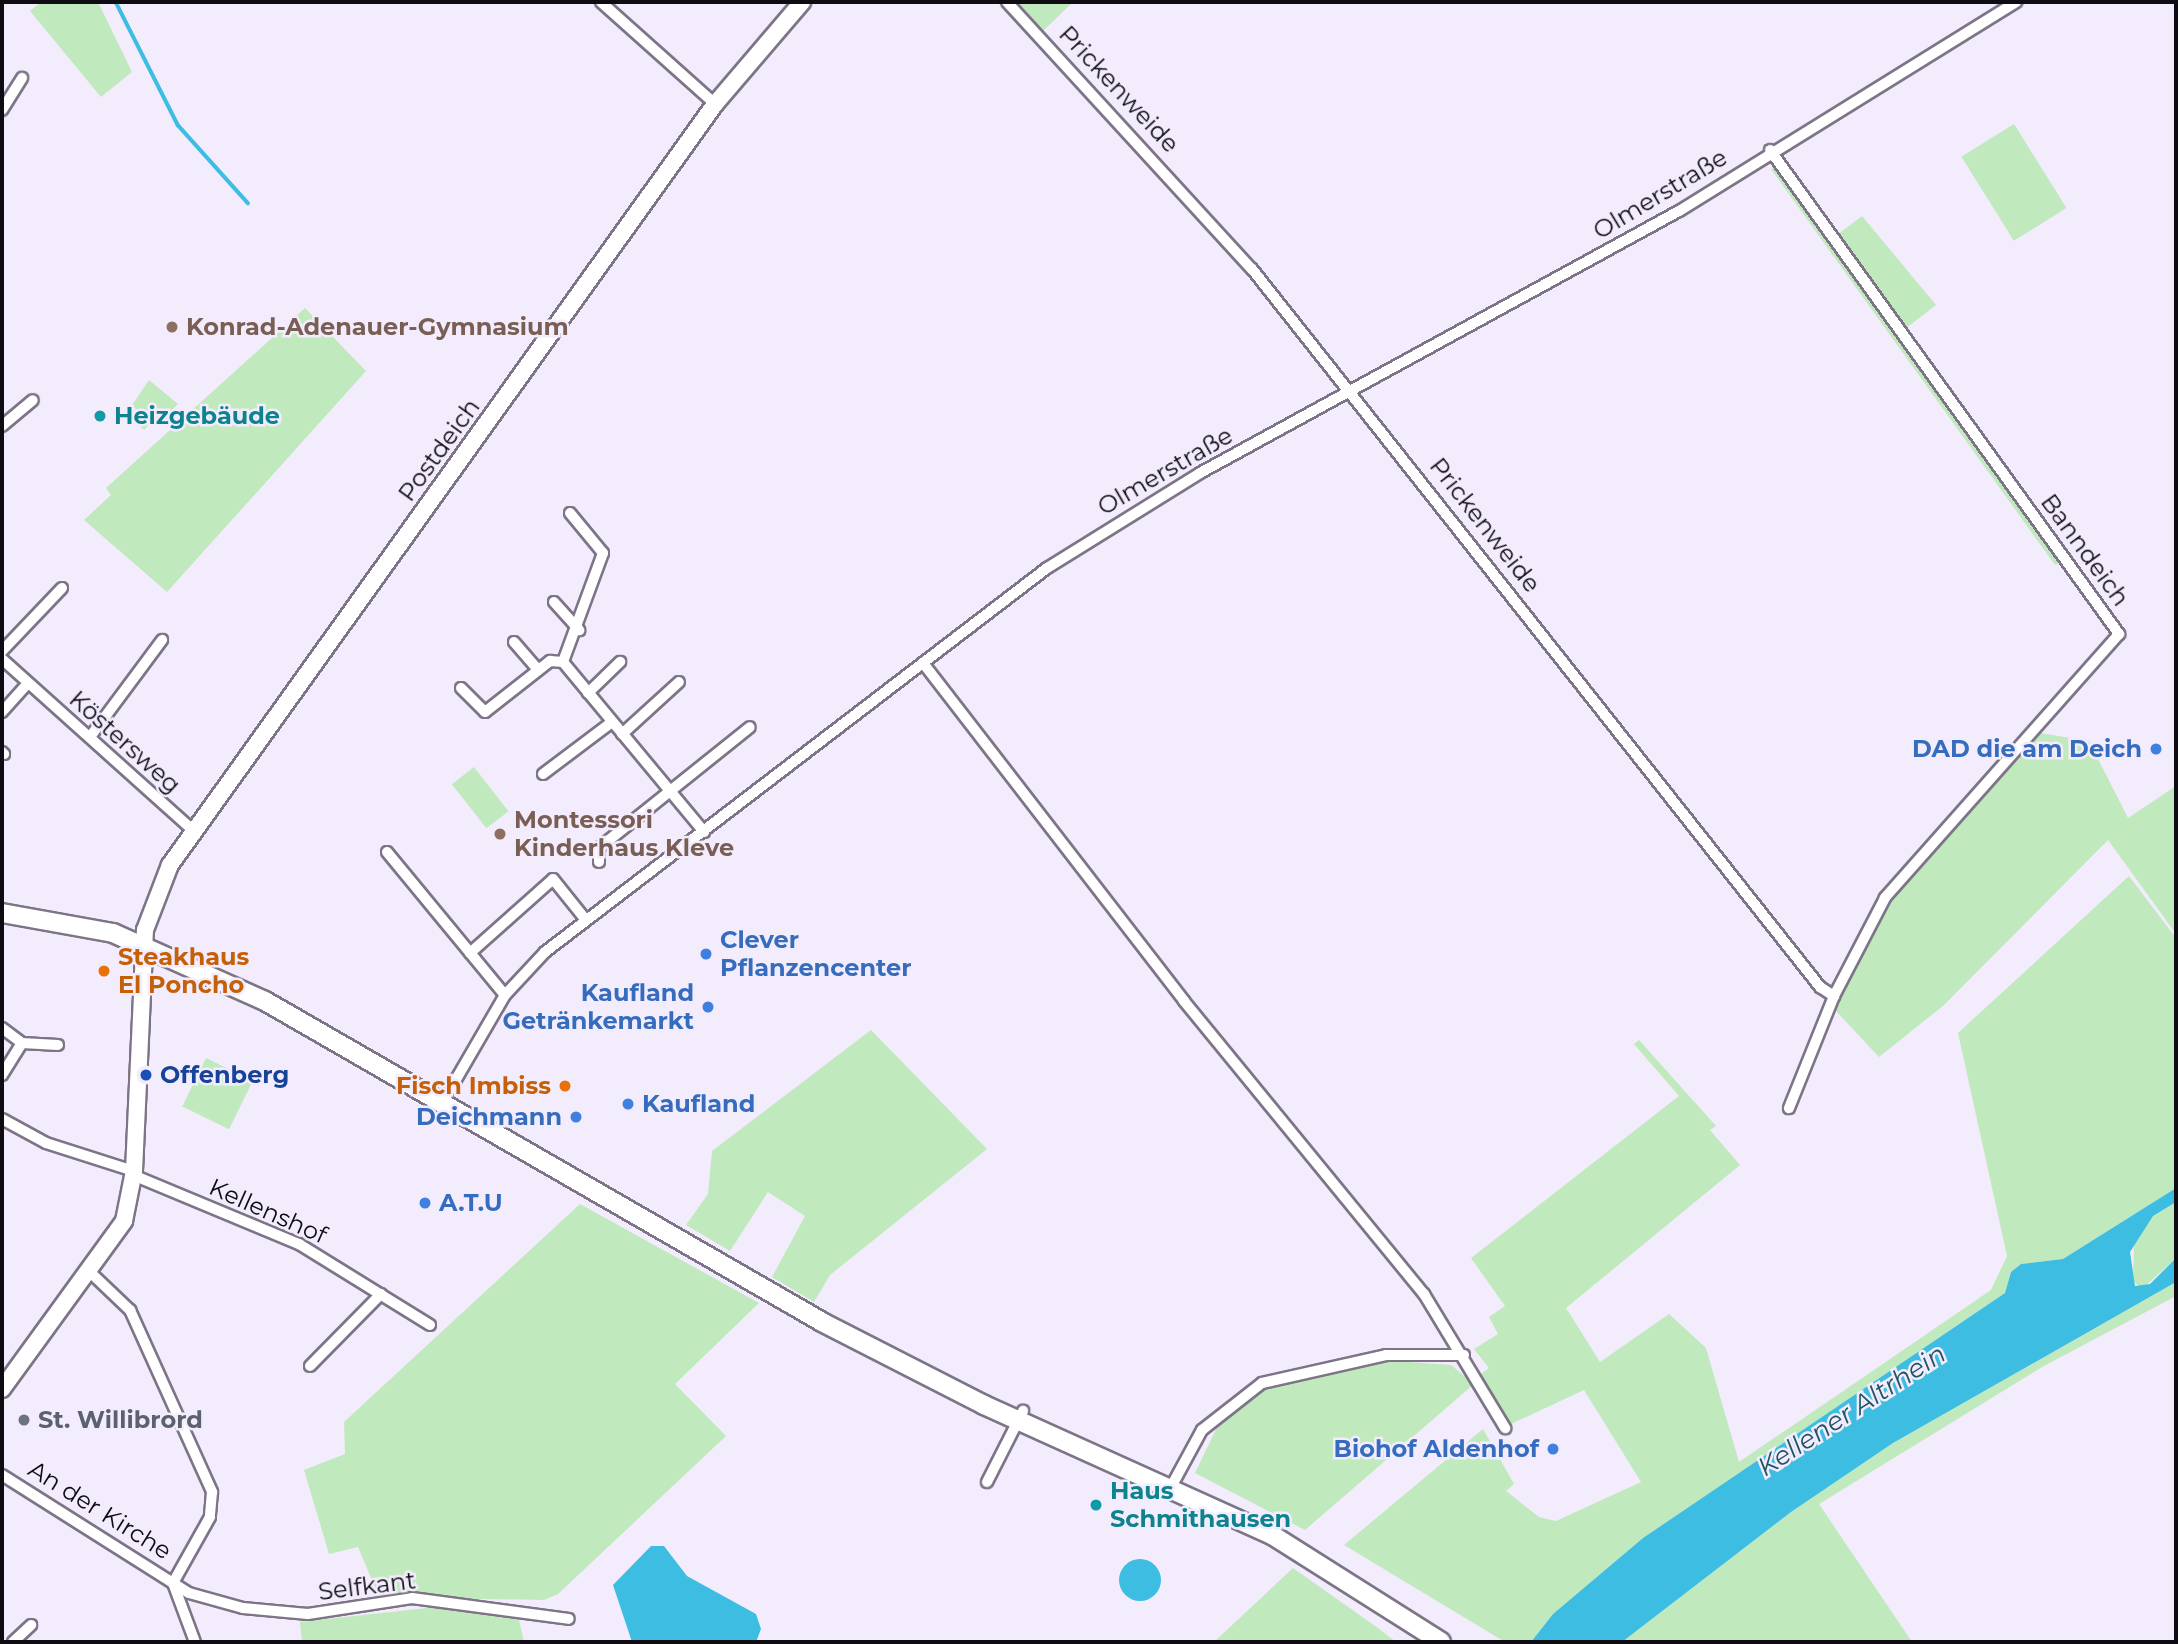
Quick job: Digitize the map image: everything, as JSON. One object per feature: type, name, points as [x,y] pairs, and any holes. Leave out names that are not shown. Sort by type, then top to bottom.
[{"type":"main road","name":"Postdeich","points":[[89,1271],[124,1221],[134,1173],[141,976],[144,943],[157,888],[194,831],[715,104],[803,2]]},
{"type":"main road","points":[[2,913],[86,925],[167,952],[265,1002],[440,1107],[822,1322],[1230,1515],[1342,1574],[1441,1642]]},
{"type":"main road","points":[[141,976],[167,952]]},
{"type":"main road","points":[[2,1389],[89,1271]]},
{"type":"street","points":[[601,2],[715,104]]},
{"type":"street","name":"Prickenweide","points":[[1007,2],[1149,149],[1350,390],[1820,987],[1834,996]]},
{"type":"street","name":"Olmerstraße","points":[[440,1107],[505,995],[586,920],[923,663],[1122,519],[1350,390],[1679,211],[1770,150],[2016,2]]},
{"type":"street","points":[[2,110],[22,78]]},
{"type":"street","name":"Banndeich","points":[[1770,150],[2119,634],[1885,898],[1834,996]]},
{"type":"street","points":[[2,426],[33,400]]},
{"type":"street","points":[[563,662],[579,630],[603,553],[570,513]]},
{"type":"street","points":[[2,651],[62,588]]},
{"type":"street","points":[[554,601],[579,630]]},
{"type":"street","points":[[90,737],[162,640]]},
{"type":"street","points":[[514,642],[538,670]]},
{"type":"street","name":"Köstersweg","points":[[2,659],[194,831]]},
{"type":"street","points":[[461,688],[485,712],[550,661],[563,662],[704,832]]},
{"type":"street","points":[[588,693],[620,662]]},
{"type":"street","points":[[923,663],[1184,1001],[1424,1294],[1465,1356],[1505,1428]]},
{"type":"street","points":[[622,734],[679,682]]},
{"type":"street","points":[[2,712],[28,683]]},
{"type":"street","points":[[543,774],[612,722]]},
{"type":"street","points":[[599,862],[599,848],[672,793],[750,727]]},
{"type":"street","points":[[387,852],[505,995]]},
{"type":"street","points":[[470,953],[553,879],[586,920]]},
{"type":"street","points":[[1789,1108],[1834,996]]},
{"type":"street","points":[[2,1028],[22,1043],[58,1045]]},
{"type":"street","points":[[2,1074],[22,1043]]},
{"type":"street","name":"Kellenshof","points":[[2,1119],[46,1143],[134,1173],[299,1244],[430,1325]]},
{"type":"street","name":"An der Kirche","points":[[2,1475],[173,1583],[210,1517],[212,1492],[130,1310],[89,1271]]},
{"type":"street","points":[[310,1366],[381,1294]]},
{"type":"street","points":[[1171,1486],[1202,1430],[1262,1383],[1386,1355],[1465,1356]]},
{"type":"street","points":[[987,1482],[1021,1416]]},
{"type":"street","points":[[173,1583],[195,1642]]},
{"type":"street","name":"Selfkant","points":[[173,1583],[272,1612],[412,1598],[569,1619]]},
{"type":"street","points":[[13,1642],[31,1625]]},
{"type":"green space","points":[[41,2],[98,2],[132,72],[101,97],[30,11]]},
{"type":"green space","points":[[1012,2],[1073,2],[1042,32]]},
{"type":"green space","points":[[2014,124],[2066,208],[2014,241],[1961,157]]},
{"type":"green space","points":[[1777,167],[2063,562],[2055,565],[1771,169]]},
{"type":"green space","points":[[1862,216],[1936,305],[1909,326],[1902,326],[1837,235]]},
{"type":"green space","points":[[305,308],[366,371],[167,592],[84,520],[111,495],[106,488]]},
{"type":"green space","points":[[149,380],[178,404],[158,425],[153,421],[144,430],[133,419],[139,413],[132,405]]},
{"type":"green space","points":[[2040,733],[2089,741],[2128,818],[2176,786],[2176,934],[2108,840],[1944,1005],[1879,1057],[1834,1009],[1881,908]]},
{"type":"green space","points":[[474,767],[508,811],[486,828],[452,784]]},
{"type":"green space","points":[[2129,876],[2176,938],[2176,1188],[2063,1259],[2021,1264],[2011,1272],[2005,1293],[1643,1538],[1553,1614],[1531,1642],[1505,1642],[1344,1545],[1483,1429],[1514,1484],[1506,1491],[1539,1517],[1556,1521],[1641,1482],[1584,1390],[1511,1424],[1495,1403],[1481,1374],[1489,1368],[1474,1349],[1498,1334],[1489,1317],[1505,1306],[1471,1258],[1679,1096],[1634,1044],[1639,1040],[1716,1126],[1710,1130],[1740,1165],[1566,1308],[1600,1362],[1669,1314],[1706,1348],[1739,1462],[1991,1290],[2007,1256],[1958,1033]]},
{"type":"green space","points":[[871,1030],[987,1149],[830,1275],[814,1302],[772,1277],[805,1216],[768,1192],[730,1251],[686,1225],[708,1194],[712,1151]]},
{"type":"green space","points":[[206,1058],[253,1081],[229,1129],[182,1107]]},
{"type":"green space","points":[[2176,1202],[2176,1258],[2142,1289],[2133,1281],[2134,1240],[2153,1216]]},
{"type":"green space","points":[[580,1204],[759,1303],[675,1384],[726,1436],[558,1594],[544,1600],[379,1597],[358,1547],[329,1554],[304,1470],[345,1454],[344,1422]]},
{"type":"green space","points":[[2176,1282],[2176,1296],[2042,1367],[1819,1504],[1912,1642],[1622,1642],[1791,1512],[1893,1443]]},
{"type":"green space","points":[[1394,1361],[1451,1365],[1474,1384],[1305,1530],[1195,1473],[1218,1425],[1257,1392],[1339,1367]]},
{"type":"green space","points":[[1293,1568],[1378,1628],[1396,1642],[1214,1642]]},
{"type":"green space","points":[[436,1607],[518,1616],[524,1642],[302,1642],[300,1622]]},
{"type":"water","name":"Kellener Altrhein","points":[[2176,1188],[2176,1202],[2153,1216],[2130,1252],[2135,1286],[2150,1284],[2176,1258],[2176,1282],[1893,1443],[1791,1512],[1622,1642],[1531,1642],[1553,1614],[1643,1538],[2005,1293],[2011,1272],[2021,1264],[2063,1259]]},
{"type":"water","points":[[651,1546],[664,1546],[687,1576],[756,1614],[761,1629],[756,1642],[632,1642],[613,1585]]},
{"type":"water","points":[[1140,1559],[1155,1565],[1161,1580],[1155,1595],[1140,1601],[1125,1595],[1119,1580],[1125,1565]]},
{"type":"waterway","points":[[116,2],[178,125],[248,203]]},
{"type":"place","name":"Konrad-Adenauer-Gymnasium","points":[[172,327]]},
{"type":"place","name":"Heizgebäude","points":[[100,416]]},
{"type":"place","name":"DAD die am Deich","points":[[2156,749]]},
{"type":"place","name":"Montessori Kinderhaus Kleve","points":[[500,834]]},
{"type":"place","name":"Clever Pflanzencenter","points":[[706,954]]},
{"type":"place","name":"Steakhaus El Poncho","points":[[104,971]]},
{"type":"place","name":"Kaufland Getränkemarkt","points":[[708,1007]]},
{"type":"place","name":"Offenberg","points":[[146,1075]]},
{"type":"place","name":"Fisch Imbiss","points":[[565,1086]]},
{"type":"place","name":"Kaufland","points":[[628,1104]]},
{"type":"place","name":"Deichmann","points":[[576,1117]]},
{"type":"place","name":"A.T.U","points":[[425,1203]]},
{"type":"place","name":"St. Willibrord","points":[[24,1420]]},
{"type":"place","name":"Biohof Aldenhof","points":[[1553,1449]]},
{"type":"place","name":"Haus Schmithausen","points":[[1096,1505]]}]
